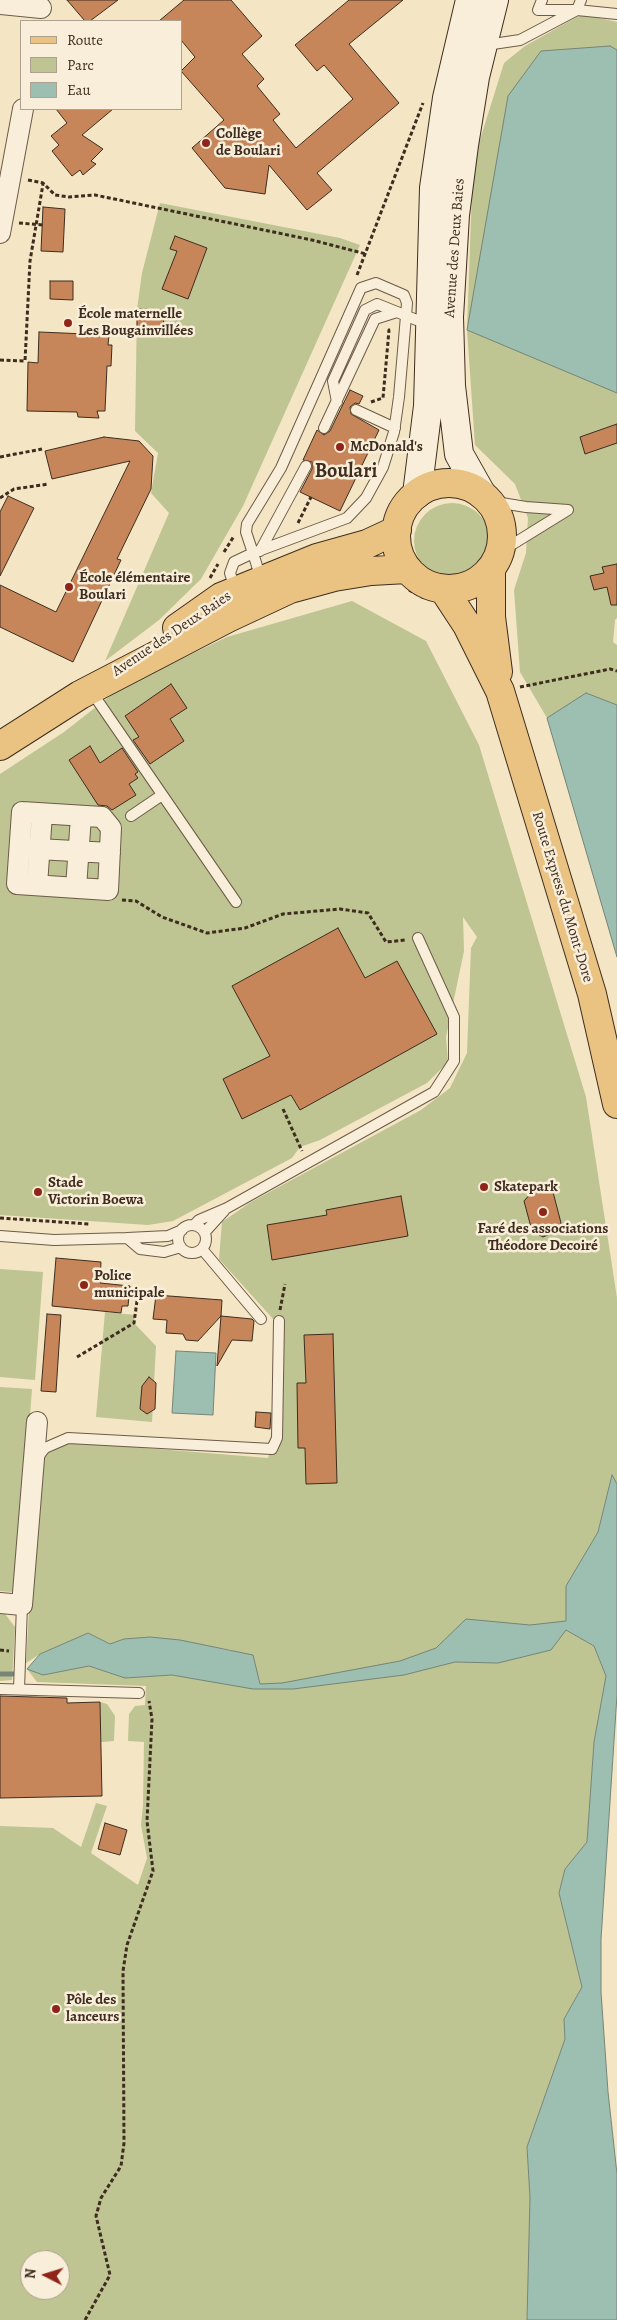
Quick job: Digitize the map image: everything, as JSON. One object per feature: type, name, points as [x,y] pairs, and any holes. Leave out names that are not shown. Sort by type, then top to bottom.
[{"type":"main road","name":"Avenue des Deux Baies","points":[[417,494],[428,406],[411,318],[432,220],[438,153],[450,82],[470,0]]},
{"type":"main road","name":"Avenue des Deux Baies","points":[[485,497],[459,454],[451,386],[449,316],[457,197],[473,87],[494,0]]},
{"type":"main road","points":[[437,484],[460,484],[485,497],[502,525],[496,561],[478,582],[438,595],[430,586],[418,579],[405,577],[397,544],[397,530],[403,510],[417,494],[437,484]]},
{"type":"main road","name":"Avenue des Deux Baies","points":[[0,746],[90,690],[221,598],[316,558],[367,544],[397,530]]},
{"type":"main road","name":"Route Express du Mont-Dore","points":[[496,561],[491,617],[500,691]]},
{"type":"main road","name":"Avenue des Deux Baies","points":[[90,690],[228,618],[290,589],[334,577],[362,572],[405,577]]},
{"type":"main road","name":"Route Express du Mont-Dore","points":[[438,595],[467,625],[500,691],[592,994],[617,1104]]},
{"type":"street","points":[[0,4],[41,10]]},
{"type":"street","points":[[7,228],[23,110]]},
{"type":"street","points":[[22,812],[49,814],[102,817],[111,828],[108,890],[17,884],[22,812]]},
{"type":"street","points":[[37,885],[46,849],[49,814]]},
{"type":"street","points":[[76,888],[81,816]]},
{"type":"street","points":[[20,848],[110,853]]},
{"type":"street","points":[[79,852],[108,876]]},
{"type":"street","points":[[0,1603],[22,1605],[37,1422]]},
{"type":"lane","points":[[542,0],[538,10],[577,10],[617,14]]},
{"type":"lane","points":[[483,45],[520,40],[577,10],[581,0]]},
{"type":"lane","points":[[236,591],[230,573],[234,562],[256,552],[347,518],[366,498],[383,467],[395,428],[411,318],[404,295],[376,283],[361,288],[281,468],[247,524],[246,532],[256,552],[262,580]]},
{"type":"lane","points":[[324,428],[338,402],[375,319],[411,318]]},
{"type":"lane","points":[[356,410],[395,428]]},
{"type":"lane","points":[[256,552],[306,466]]},
{"type":"lane","points":[[485,497],[526,507],[568,510],[496,561]]},
{"type":"lane","points":[[90,690],[236,902]]},
{"type":"lane","points":[[131,816],[162,795]]},
{"type":"lane","points":[[0,1236],[54,1240],[168,1236],[227,1208],[434,1092],[454,1061],[454,1017],[418,938]]},
{"type":"lane","points":[[182,1230],[178,1238],[181,1247],[189,1253],[198,1252],[202,1249],[206,1240],[205,1232],[227,1208]]},
{"type":"lane","points":[[194,1225],[205,1232]]},
{"type":"lane","points":[[126,1238],[140,1249],[164,1252],[181,1247]]},
{"type":"lane","points":[[202,1249],[261,1319]]},
{"type":"lane","points":[[33,1463],[45,1448],[68,1438],[272,1450],[277,1438],[278,1321]]},
{"type":"lane","points":[[19,1689],[22,1605]]},
{"type":"lane","points":[[0,1689],[139,1692]]},
{"type":"path","points":[[25,179],[43,183],[55,195],[69,197],[95,195],[312,240],[366,254],[426,95]]},
{"type":"path","points":[[0,360],[25,361],[30,261],[43,183]]},
{"type":"path","points":[[7,228],[36,224],[43,225]]},
{"type":"path","points":[[369,402],[383,398],[389,330],[396,330]]},
{"type":"path","points":[[0,457],[42,449]]},
{"type":"path","points":[[0,498],[14,489],[49,484]]},
{"type":"path","points":[[296,527],[311,497]]},
{"type":"path","points":[[405,577],[413,594],[438,595]]},
{"type":"path","points":[[500,691],[610,669],[617,671]]},
{"type":"path","points":[[119,900],[136,901],[162,917],[207,933],[245,928],[283,914],[340,909],[368,913],[386,942],[418,938]]},
{"type":"path","points":[[283,1109],[303,1150],[300,1156]]},
{"type":"path","points":[[0,1218],[96,1224]]},
{"type":"path","points":[[278,1321],[285,1284]]},
{"type":"path","points":[[77,1357],[134,1323],[139,1286]]},
{"type":"path","points":[[85,2320],[110,2275],[96,2216],[101,2198],[121,2166],[124,2143],[123,1971],[127,1945],[153,1871],[147,1821],[152,1719],[150,1702],[139,1692]]},
{"type":"green space","points":[[582,14],[617,22],[617,618],[615,620],[613,642],[617,645],[617,957],[547,718],[520,672],[514,590],[526,553],[528,518],[515,484],[475,445],[467,330],[473,162],[504,63],[525,46]]},
{"type":"green space","points":[[160,203],[340,238],[360,245],[243,506],[201,579],[159,620],[105,661],[169,513],[151,493],[158,453],[135,431],[137,309],[142,273]]},
{"type":"green space","points":[[452,503],[467,506],[479,514],[487,526],[490,541],[487,556],[479,568],[467,576],[452,579],[437,576],[425,568],[417,556],[414,541],[417,526],[425,514],[437,506]]},
{"type":"green space","points":[[352,601],[426,641],[479,745],[586,1097],[617,1298],[617,1484],[612,1475],[598,1532],[566,1587],[566,1630],[594,1646],[606,1676],[594,1742],[587,1842],[565,1869],[559,1893],[582,1987],[564,2019],[565,2039],[527,2147],[530,2197],[527,2320],[0,2320],[0,1826],[53,1828],[81,1847],[96,1803],[107,1806],[91,1853],[138,1885],[147,1858],[141,1825],[144,1742],[128,1741],[129,1714],[135,1706],[145,1705],[146,1686],[37,1682],[27,1669],[46,1674],[89,1666],[125,1678],[172,1675],[261,1688],[232,1650],[150,1637],[124,1639],[110,1644],[88,1633],[40,1654],[26,1663],[37,1469],[51,1450],[72,1442],[268,1458],[273,1439],[283,1330],[219,1259],[222,1222],[251,1202],[421,1110],[450,1088],[467,1053],[471,948],[477,937],[463,917],[464,951],[446,1037],[448,1062],[427,1083],[320,1140],[300,1147],[292,1158],[173,1221],[148,1225],[0,1215],[0,774],[64,732],[119,689],[227,637]]},
{"type":"green space","points":[[0,1269],[43,1272],[35,1380],[0,1377]]},
{"type":"green space","points":[[105,1312],[135,1315],[134,1323],[156,1346],[152,1422],[96,1417]]},
{"type":"green space","points":[[0,1387],[32,1389],[17,1588],[11,1592],[0,1591]]},
{"type":"green space","points":[[0,1614],[5,1614],[15,1627],[12,1680],[0,1681]]},
{"type":"green space","points":[[100,1702],[107,1704],[115,1716],[114,1741],[101,1742]]},
{"type":"water","points":[[610,46],[617,50],[617,393],[467,330],[508,96],[541,51]]},
{"type":"water","points":[[586,693],[617,705],[617,957],[547,718]]},
{"type":"water","points":[[176,1351],[216,1353],[213,1415],[172,1413]]},
{"type":"water","points":[[612,1475],[617,1484],[617,1695],[601,1939],[601,1992],[608,2092],[617,2174],[617,2320],[527,2320],[530,2197],[527,2147],[565,2039],[564,2019],[582,1987],[559,1893],[565,1869],[587,1842],[594,1742],[606,1676],[594,1646],[566,1630],[551,1650],[498,1663],[455,1662],[404,1675],[293,1689],[253,1689],[172,1675],[125,1678],[89,1666],[43,1675],[27,1669],[40,1654],[88,1633],[110,1644],[124,1639],[150,1637],[180,1640],[253,1655],[260,1684],[282,1683],[400,1661],[436,1648],[466,1619],[530,1625],[566,1621],[566,1586],[598,1532]]},
{"type":"building","points":[[67,0],[118,0],[91,20],[84,20]]},
{"type":"building","points":[[184,0],[231,0],[262,36],[242,54],[264,79],[257,86],[280,114],[273,120],[296,148],[353,99],[324,65],[317,71],[295,45],[349,0],[403,0],[349,44],[399,103],[317,173],[332,190],[307,210],[269,165],[265,194],[225,188],[192,148],[224,120],[182,72],[195,57],[182,41],[182,20],[160,20]]},
{"type":"building","points":[[57,110],[112,110],[82,135],[103,149],[91,161],[96,164],[83,175],[80,170],[72,176],[52,151],[59,145],[51,136],[67,123]]},
{"type":"building","points":[[43,207],[65,209],[63,252],[41,251]]},
{"type":"building","points":[[175,236],[207,248],[188,299],[162,289],[177,251],[170,249]]},
{"type":"building","points":[[50,281],[73,281],[73,300],[50,299]]},
{"type":"building","points":[[137,309],[164,310],[163,333],[137,333]]},
{"type":"building","points":[[39,332],[109,335],[108,345],[112,345],[111,366],[107,366],[105,411],[97,411],[99,418],[78,417],[77,412],[27,411],[28,362],[38,363]]},
{"type":"building","name":"McDonald's","points":[[350,390],[363,396],[359,404],[355,403],[350,407],[351,414],[379,430],[340,511],[300,492],[312,469],[312,462],[303,460],[317,430],[324,435],[330,431]]},
{"type":"building","points":[[617,424],[617,443],[585,454],[580,437]]},
{"type":"building","points":[[104,437],[139,441],[153,456],[151,489],[117,559],[121,560],[73,662],[0,627],[0,585],[56,612],[130,461],[52,479],[45,451]]},
{"type":"building","points":[[8,496],[34,508],[0,576],[0,512]]},
{"type":"building","points":[[617,564],[617,605],[611,605],[607,587],[594,590],[590,576],[604,573],[602,567]]},
{"type":"building","points":[[171,684],[187,708],[170,719],[184,741],[150,764],[133,740],[139,737],[125,716]]},
{"type":"building","points":[[90,746],[100,763],[122,748],[138,772],[135,774],[138,778],[129,784],[136,795],[112,810],[107,806],[98,805],[69,760]]},
{"type":"building","points":[[338,928],[365,978],[397,961],[437,1034],[300,1110],[291,1095],[242,1119],[223,1079],[270,1056],[232,986]]},
{"type":"building","name":"Faré des associations Théodore Decoiré","points":[[544,1188],[553,1192],[561,1223],[558,1231],[543,1237],[532,1231],[524,1201],[532,1192]]},
{"type":"building","points":[[401,1196],[408,1236],[272,1260],[267,1225],[327,1215],[326,1210]]},
{"type":"building","name":"Police municipale","points":[[56,1258],[101,1262],[100,1283],[130,1286],[128,1306],[122,1306],[121,1313],[52,1306]]},
{"type":"building","points":[[156,1295],[222,1300],[221,1316],[198,1341],[186,1340],[183,1334],[166,1333],[167,1320],[153,1319]]},
{"type":"building","points":[[47,1314],[61,1315],[56,1392],[41,1391]]},
{"type":"building","points":[[221,1316],[252,1319],[254,1321],[252,1341],[232,1340],[217,1366]]},
{"type":"building","points":[[333,1334],[337,1483],[306,1484],[305,1448],[298,1448],[297,1383],[306,1383],[304,1335]]},
{"type":"building","points":[[149,1377],[156,1383],[155,1409],[147,1414],[140,1409],[142,1386]]},
{"type":"building","points":[[256,1412],[271,1413],[270,1429],[255,1427]]},
{"type":"building","points":[[0,1696],[67,1698],[67,1703],[100,1702],[102,1796],[0,1798]]},
{"type":"building","points":[[105,1823],[127,1830],[120,1855],[98,1849]]},
{"type":"waterway","points":[[0,1674],[13,1674]]},
{"type":"place","name":"Collège de Boulari","points":[[206,143]]},
{"type":"place","name":"École maternelle Les Bougainvillées","points":[[68,323]]},
{"type":"place","name":"McDonald's","points":[[340,447]]},
{"type":"place","name":"École élémentaire Boulari","points":[[69,587]]},
{"type":"place","name":"Skatepark","points":[[484,1187]]},
{"type":"place","name":"Stade Victorin Boewa","points":[[38,1192]]},
{"type":"place","name":"Faré des associations Théodore Decoiré","points":[[543,1212]]},
{"type":"place","name":"Police municipale","points":[[84,1285]]},
{"type":"place","name":"Pôle des lanceurs","points":[[56,2009]]},
{"type":"district","name":"Boulari","points":[[346,472]]}]
